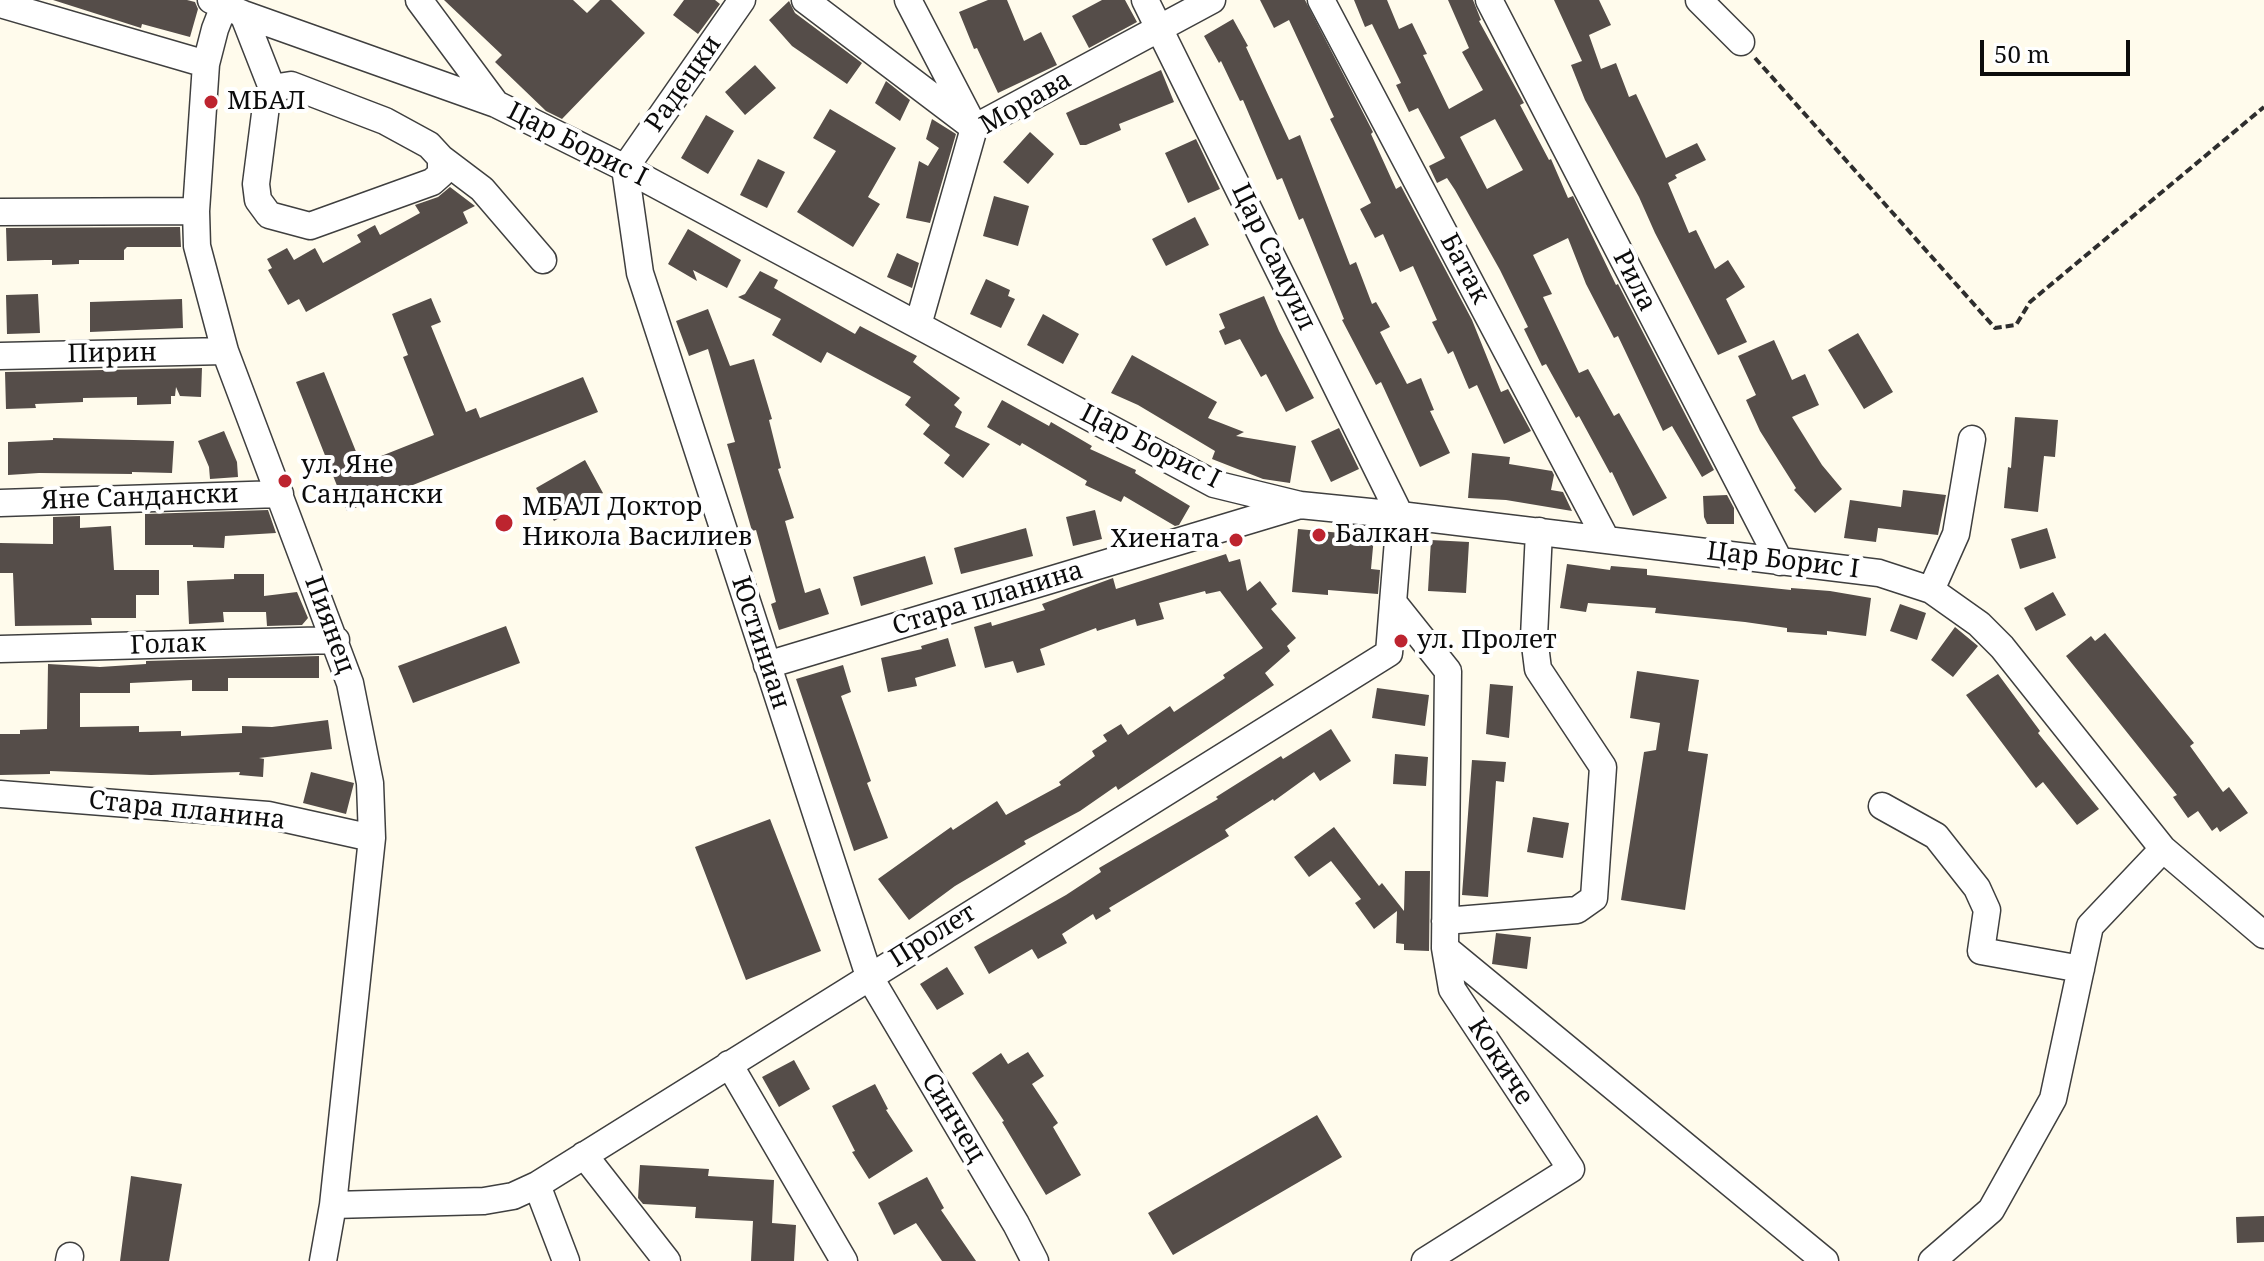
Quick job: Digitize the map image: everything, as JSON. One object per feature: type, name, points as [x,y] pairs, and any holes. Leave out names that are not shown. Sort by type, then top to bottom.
[{"type":"street","points":[[419,0],[496,104]]},
{"type":"street","name":"Радецки","points":[[625,168],[742,0]]},
{"type":"street","points":[[805,0],[974,128]]},
{"type":"street","points":[[908,0],[974,128]]},
{"type":"street","name":"Цар Самуил","points":[[1145,0],[1400,515]]},
{"type":"street","name":"Морава","points":[[918,325],[974,128],[1212,0]]},
{"type":"street","name":"Батак","points":[[1321,0],[1606,539]]},
{"type":"street","name":"Рила","points":[[1489,0],[1780,562]]},
{"type":"street","points":[[1699,0],[1741,42]]},
{"type":"street","points":[[0,4],[206,64]]},
{"type":"street","points":[[235,5],[272,88],[266,106],[256,184],[258,200],[269,215],[310,226],[432,182],[441,174],[441,158]]},
{"type":"street","name":"Цар Борис I","points":[[235,5],[496,104],[625,168],[1214,484],[1300,505],[1879,573],[1931,590],[1979,624],[2002,647],[2163,849],[2264,935]]},
{"type":"street","name":"Пиянец","points":[[235,5],[215,29],[206,64],[196,211],[197,246],[225,351],[336,640],[361,731],[370,783],[372,838],[333,1205],[323,1261]]},
{"type":"street","points":[[272,88],[291,85],[385,121],[429,145],[482,189],[543,260]]},
{"type":"street","name":"Юстиниан","points":[[625,168],[640,273],[869,976]]},
{"type":"street","points":[[0,212],[196,211]]},
{"type":"street","name":"Пирин","points":[[0,356],[225,351]]},
{"type":"street","points":[[1931,590],[1956,534],[1972,439]]},
{"type":"street","name":"Яне Сандански","points":[[0,503],[280,494]]},
{"type":"street","name":"Стара планина","points":[[767,665],[1300,505]]},
{"type":"street","name":"Пролет","points":[[333,1205],[484,1201],[513,1196],[537,1185],[1389,653],[1400,515]]},
{"type":"street","points":[[1445,921],[1577,910],[1594,898],[1603,767],[1538,669],[1534,637],[1539,531]]},
{"type":"street","name":"Кокиче","points":[[1393,602],[1448,671],[1445,948],[1452,989],[1571,1169],[1425,1261]]},
{"type":"street","name":"Голак","points":[[0,649],[336,640]]},
{"type":"street","name":"Стара планина","points":[[0,794],[268,815],[372,838]]},
{"type":"street","points":[[1882,806],[1936,836],[1977,888],[1987,910],[1981,951],[2081,969]]},
{"type":"street","points":[[1932,1261],[1991,1210],[2053,1099],[2090,926],[2163,849]]},
{"type":"street","points":[[1445,948],[1825,1261]]},
{"type":"street","name":"Синчец","points":[[869,976],[1035,1261]]},
{"type":"street","points":[[729,1064],[844,1261]]},
{"type":"street","points":[[584,1155],[667,1261]]},
{"type":"street","points":[[537,1185],[566,1261]]},
{"type":"path","points":[[1741,42],[1995,328],[2016,325],[2030,302],[2264,107]]},
{"type":"building","points":[[53,0],[187,0],[195,2],[198,9],[190,37],[142,24],[141,28]]},
{"type":"building","points":[[444,0],[573,0],[587,13],[600,0],[611,0],[645,33],[562,119],[546,111],[495,62],[502,55]]},
{"type":"building","points":[[684,0],[715,0],[720,4],[698,34],[673,15]]},
{"type":"building","points":[[988,0],[1007,0],[1024,41],[1041,32],[1057,65],[998,93],[977,48],[974,49],[959,12]]},
{"type":"building","points":[[1102,0],[1125,0],[1137,22],[1089,48],[1072,16]]},
{"type":"building","points":[[1260,0],[1305,0],[1373,132],[1371,134],[1396,189],[1401,186],[1472,320],[1501,392],[1508,389],[1531,431],[1504,444],[1477,385],[1469,389],[1453,351],[1448,354],[1432,322],[1437,320],[1413,266],[1400,272],[1383,234],[1375,238],[1360,209],[1371,203],[1330,119],[1334,117],[1289,20],[1274,28]]},
{"type":"building","points":[[1354,0],[1387,0],[1399,29],[1412,23],[1427,54],[1423,55],[1449,109],[1483,90],[1462,52],[1469,48],[1448,0],[1473,0],[1479,21],[1524,103],[1520,105],[1551,159],[1568,198],[1573,196],[1616,285],[1714,470],[1702,477],[1672,426],[1663,431],[1618,336],[1614,338],[1586,284],[1568,238],[1533,255],[1552,294],[1543,297],[1579,373],[1588,369],[1614,416],[1619,413],[1667,498],[1633,516],[1612,472],[1579,416],[1576,418],[1546,364],[1542,366],[1524,329],[1528,327],[1500,270],[1455,190],[1447,178],[1437,183],[1429,166],[1445,158],[1418,108],[1409,112],[1396,85],[1401,83],[1372,24],[1365,27]],"holes":[[[1495,119],[1523,170],[1487,189],[1460,137]]]},
{"type":"building","points":[[1554,0],[1599,0],[1611,25],[1589,35],[1601,69],[1616,63],[1629,97],[1636,94],[1666,158],[1697,143],[1706,160],[1675,175],[1677,178],[1668,183],[1689,233],[1696,230],[1715,269],[1728,260],[1745,287],[1726,299],[1747,342],[1718,355],[1639,197],[1585,100],[1571,65],[1582,61]]},
{"type":"building","points":[[789,1],[795,13],[862,63],[847,84],[792,46],[769,20]]},
{"type":"building","points":[[1233,19],[1289,140],[1300,135],[1350,265],[1356,262],[1372,304],[1376,302],[1390,327],[1380,332],[1407,384],[1421,378],[1434,410],[1430,411],[1450,453],[1420,467],[1381,382],[1376,385],[1342,320],[1303,218],[1299,220],[1282,178],[1277,180],[1243,100],[1240,101],[1221,61],[1219,63],[1204,36]]},
{"type":"building","points":[[755,65],[776,88],[745,115],[725,92]]},
{"type":"building","points":[[1161,70],[1174,102],[1119,124],[1121,130],[1080,145],[1066,113]]},
{"type":"building","points":[[886,81],[910,100],[900,121],[875,103]]},
{"type":"building","points":[[830,109],[896,148],[868,197],[880,204],[853,247],[797,212],[836,151],[813,138]]},
{"type":"building","points":[[706,115],[734,131],[708,174],[681,158]]},
{"type":"building","points":[[932,119],[956,134],[930,223],[906,218],[919,161],[928,166],[939,148],[926,139]]},
{"type":"building","points":[[1030,132],[1054,154],[1028,184],[1003,162]]},
{"type":"building","points":[[1196,139],[1220,189],[1188,203],[1165,153]]},
{"type":"building","points":[[758,159],[785,172],[767,208],[740,195]]},
{"type":"building","points":[[450,187],[475,206],[463,212],[468,223],[306,312],[299,299],[288,305],[268,270],[272,268],[267,259],[287,248],[294,260],[315,248],[323,263],[361,242],[357,235],[375,225],[380,235],[420,213],[415,205],[438,197]]},
{"type":"building","points":[[994,196],[1029,206],[1018,246],[983,236]]},
{"type":"building","points":[[1195,217],[1209,245],[1166,266],[1152,239]]},
{"type":"building","points":[[180,227],[181,247],[127,247],[124,260],[79,260],[79,264],[52,265],[52,260],[7,261],[6,228]]},
{"type":"building","points":[[688,229],[741,260],[727,288],[693,270],[697,281],[668,264]]},
{"type":"building","points":[[897,253],[919,263],[912,288],[887,277]]},
{"type":"building","points":[[760,271],[778,280],[774,288],[855,334],[860,326],[917,356],[913,362],[960,398],[954,405],[962,412],[955,427],[990,444],[963,478],[944,463],[950,455],[923,434],[930,425],[905,405],[911,397],[827,352],[821,363],[772,335],[781,319],[738,297],[745,294]]},
{"type":"building","points":[[986,279],[1010,290],[1008,296],[1015,299],[1001,328],[970,314]]},
{"type":"building","points":[[38,294],[40,333],[7,334],[6,295]]},
{"type":"building","points":[[1264,296],[1314,398],[1286,412],[1266,374],[1261,377],[1240,339],[1225,345],[1219,331],[1225,328],[1219,314]]},
{"type":"building","points":[[431,298],[441,322],[431,326],[466,412],[476,408],[480,418],[583,377],[598,412],[347,511],[296,382],[324,372],[361,464],[434,435],[403,357],[408,355],[392,314]]},
{"type":"building","points":[[182,299],[183,328],[90,332],[90,302]]},
{"type":"building","points":[[708,309],[730,366],[754,359],[772,419],[769,420],[781,468],[778,469],[794,518],[785,521],[805,593],[820,588],[829,614],[779,630],[771,604],[776,602],[756,530],[752,531],[727,444],[735,442],[708,349],[689,356],[676,321]]},
{"type":"building","points":[[1043,314],[1079,334],[1063,364],[1027,345]]},
{"type":"building","points":[[1858,333],[1893,392],[1864,409],[1828,350]]},
{"type":"building","points":[[1774,340],[1792,380],[1805,374],[1819,405],[1792,417],[1822,465],[1842,489],[1815,513],[1794,490],[1796,488],[1760,431],[1746,400],[1756,395],[1738,356]]},
{"type":"building","points":[[1132,355],[1217,402],[1208,418],[1244,432],[1236,436],[1296,446],[1290,483],[1263,479],[1212,459],[1215,451],[1138,405],[1111,393]]},
{"type":"building","points":[[202,368],[201,397],[180,396],[176,387],[171,404],[137,405],[137,397],[83,398],[83,402],[6,409],[5,372]]},
{"type":"building","points":[[1002,400],[1049,426],[1051,422],[1092,446],[1090,449],[1136,470],[1135,473],[1190,506],[1179,525],[1175,526],[1124,496],[1121,502],[1085,485],[1087,481],[1022,443],[1020,446],[987,427]]},
{"type":"building","points":[[2015,417],[2058,420],[2055,457],[2044,456],[2038,512],[2004,508]]},
{"type":"building","points":[[1339,428],[1359,469],[1331,482],[1311,441]]},
{"type":"building","points":[[224,431],[237,462],[238,477],[210,479],[209,467],[198,441]]},
{"type":"building","points":[[53,438],[174,441],[172,473],[8,475],[8,442]]},
{"type":"building","points":[[1472,453],[1510,457],[1509,464],[1552,471],[1551,490],[1563,492],[1572,511],[1506,500],[1468,498]]},
{"type":"building","points":[[585,460],[603,493],[554,521],[536,488]]},
{"type":"building","points":[[1903,490],[1946,495],[1938,535],[1878,528],[1876,542],[1844,538],[1850,500],[1901,507]]},
{"type":"building","points":[[1727,495],[1734,508],[1734,524],[1707,524],[1703,496]]},
{"type":"building","points":[[268,510],[276,533],[225,536],[224,548],[145,545],[145,514]]},
{"type":"building","points":[[1095,510],[1102,539],[1073,546],[1066,517]]},
{"type":"building","points":[[80,516],[80,528],[111,526],[114,570],[159,570],[159,595],[136,595],[136,618],[91,618],[92,625],[15,626],[13,573],[0,573],[0,543],[53,544],[53,517]]},
{"type":"building","points":[[1026,528],[1033,556],[961,574],[954,548]]},
{"type":"building","points":[[2047,528],[2056,558],[2020,569],[2011,539]]},
{"type":"building","points":[[1298,529],[1374,536],[1371,569],[1380,570],[1378,594],[1328,590],[1328,595],[1292,592]]},
{"type":"building","points":[[1431,540],[1469,542],[1466,593],[1428,591]]},
{"type":"building","points":[[1226,554],[1229,562],[1240,559],[1247,591],[1260,581],[1277,604],[1271,609],[1296,638],[1287,646],[1290,651],[1265,673],[1274,685],[1118,790],[1116,786],[1080,811],[1024,841],[1026,844],[955,886],[909,920],[878,879],[951,827],[953,830],[997,801],[1006,815],[1061,785],[1059,782],[1095,756],[1092,751],[1107,741],[1103,735],[1121,724],[1128,735],[1170,706],[1174,712],[1263,648],[1220,591],[1206,594],[1205,591],[1159,603],[1164,619],[1137,626],[1135,619],[1097,631],[1096,628],[1040,649],[1045,665],[1017,673],[1013,661],[985,668],[974,627],[991,622],[992,626],[1045,610],[1042,604],[1113,578],[1116,589]]},
{"type":"building","points":[[925,556],[933,584],[861,606],[853,577]]},
{"type":"building","points":[[1567,564],[1610,570],[1611,566],[1647,569],[1647,575],[1791,590],[1830,591],[1871,598],[1866,636],[1827,631],[1827,635],[1787,632],[1787,628],[1655,613],[1656,608],[1588,603],[1586,612],[1560,608]]},
{"type":"building","points":[[234,574],[264,574],[264,596],[297,592],[308,618],[302,625],[267,626],[266,612],[223,612],[224,622],[189,624],[187,581],[234,579]]},
{"type":"building","points":[[2053,592],[2066,615],[2036,631],[2024,608]]},
{"type":"building","points":[[1900,604],[1926,613],[1917,640],[1890,631]]},
{"type":"building","points":[[506,626],[520,663],[413,703],[398,666]]},
{"type":"building","points":[[1955,627],[1978,646],[1953,677],[1931,660]]},
{"type":"building","points":[[2105,633],[2194,743],[2190,746],[2223,792],[2229,787],[2248,813],[2220,832],[2217,827],[2212,831],[2198,811],[2188,818],[2173,797],[2177,795],[2066,656],[2091,636],[2095,641]]},
{"type":"building","points":[[948,638],[956,666],[915,678],[917,686],[888,692],[881,658],[922,649],[921,646]]},
{"type":"building","points":[[319,656],[319,678],[228,678],[228,691],[192,691],[192,680],[130,683],[130,693],[80,693],[80,727],[139,726],[139,732],[181,731],[181,736],[242,733],[242,726],[272,727],[328,720],[332,749],[259,758],[264,759],[263,777],[239,775],[240,772],[151,775],[50,771],[50,774],[0,775],[0,734],[47,729],[48,664],[100,667],[146,664],[146,661]]},
{"type":"building","points":[[843,665],[851,692],[841,696],[871,781],[867,783],[888,838],[854,851],[796,679]]},
{"type":"building","points":[[1637,671],[1699,680],[1688,751],[1708,754],[1685,910],[1621,900],[1644,752],[1656,750],[1660,723],[1630,718]]},
{"type":"building","points":[[1998,674],[2040,731],[2038,733],[2099,809],[2077,825],[2043,782],[2036,788],[1966,695]]},
{"type":"building","points":[[1490,684],[1513,686],[1509,738],[1486,734]]},
{"type":"building","points":[[1377,688],[1429,695],[1425,726],[1372,718]]},
{"type":"building","points":[[1331,729],[1351,761],[1320,781],[1314,772],[1274,801],[1225,830],[1229,836],[1109,908],[1111,911],[1096,920],[1093,914],[1062,934],[1067,943],[1038,959],[1032,949],[989,974],[974,947],[1066,895],[1101,872],[1099,868],[1218,799],[1216,797],[1281,756],[1283,759]]},
{"type":"building","points":[[1395,754],[1428,757],[1426,786],[1393,784]]},
{"type":"building","points":[[1472,760],[1506,762],[1504,782],[1496,781],[1488,897],[1462,895]]},
{"type":"building","points":[[311,772],[354,783],[346,814],[303,803]]},
{"type":"building","points":[[1533,817],[1569,823],[1563,858],[1527,852]]},
{"type":"building","points":[[770,819],[821,951],[746,980],[695,847]]},
{"type":"building","points":[[1334,827],[1379,886],[1382,883],[1404,911],[1405,871],[1430,871],[1429,951],[1404,950],[1404,944],[1396,943],[1397,911],[1374,929],[1355,903],[1361,899],[1331,861],[1309,877],[1294,857]]},
{"type":"building","points":[[1496,933],[1531,937],[1527,969],[1492,964]]},
{"type":"building","points":[[947,967],[964,994],[937,1010],[920,984]]},
{"type":"building","points":[[1028,1052],[1044,1076],[1032,1084],[1058,1123],[1053,1127],[1081,1175],[1046,1195],[1004,1121],[972,1073],[1001,1053],[1008,1064]]},
{"type":"building","points":[[794,1060],[810,1089],[779,1107],[762,1077]]},
{"type":"building","points":[[875,1084],[886,1110],[913,1151],[869,1179],[852,1152],[855,1151],[832,1106]]},
{"type":"building","points":[[1317,1115],[1342,1157],[1173,1255],[1148,1213]]},
{"type":"building","points":[[640,1165],[709,1169],[708,1176],[774,1180],[772,1223],[796,1225],[794,1261],[751,1261],[753,1221],[695,1218],[696,1207],[643,1204],[638,1198]]},
{"type":"building","points":[[131,1176],[182,1184],[169,1261],[120,1261]]},
{"type":"building","points":[[927,1177],[944,1208],[941,1210],[976,1261],[942,1261],[916,1223],[894,1235],[878,1203]]},
{"type":"building","points":[[2264,1216],[2264,1242],[2237,1243],[2236,1217]]},
{"type":"place","name":"МБАЛ","points":[[211,102]]},
{"type":"place","name":"ул. Яне Сандански","points":[[285,481]]},
{"type":"place","name":"МБАЛ Доктор Никола Василиев","points":[[504,523]]},
{"type":"place","name":"Балкан","points":[[1319,535]]},
{"type":"place","name":"Хиената","points":[[1236,540]]},
{"type":"place","name":"ул. Пролет","points":[[1401,641]]}]
